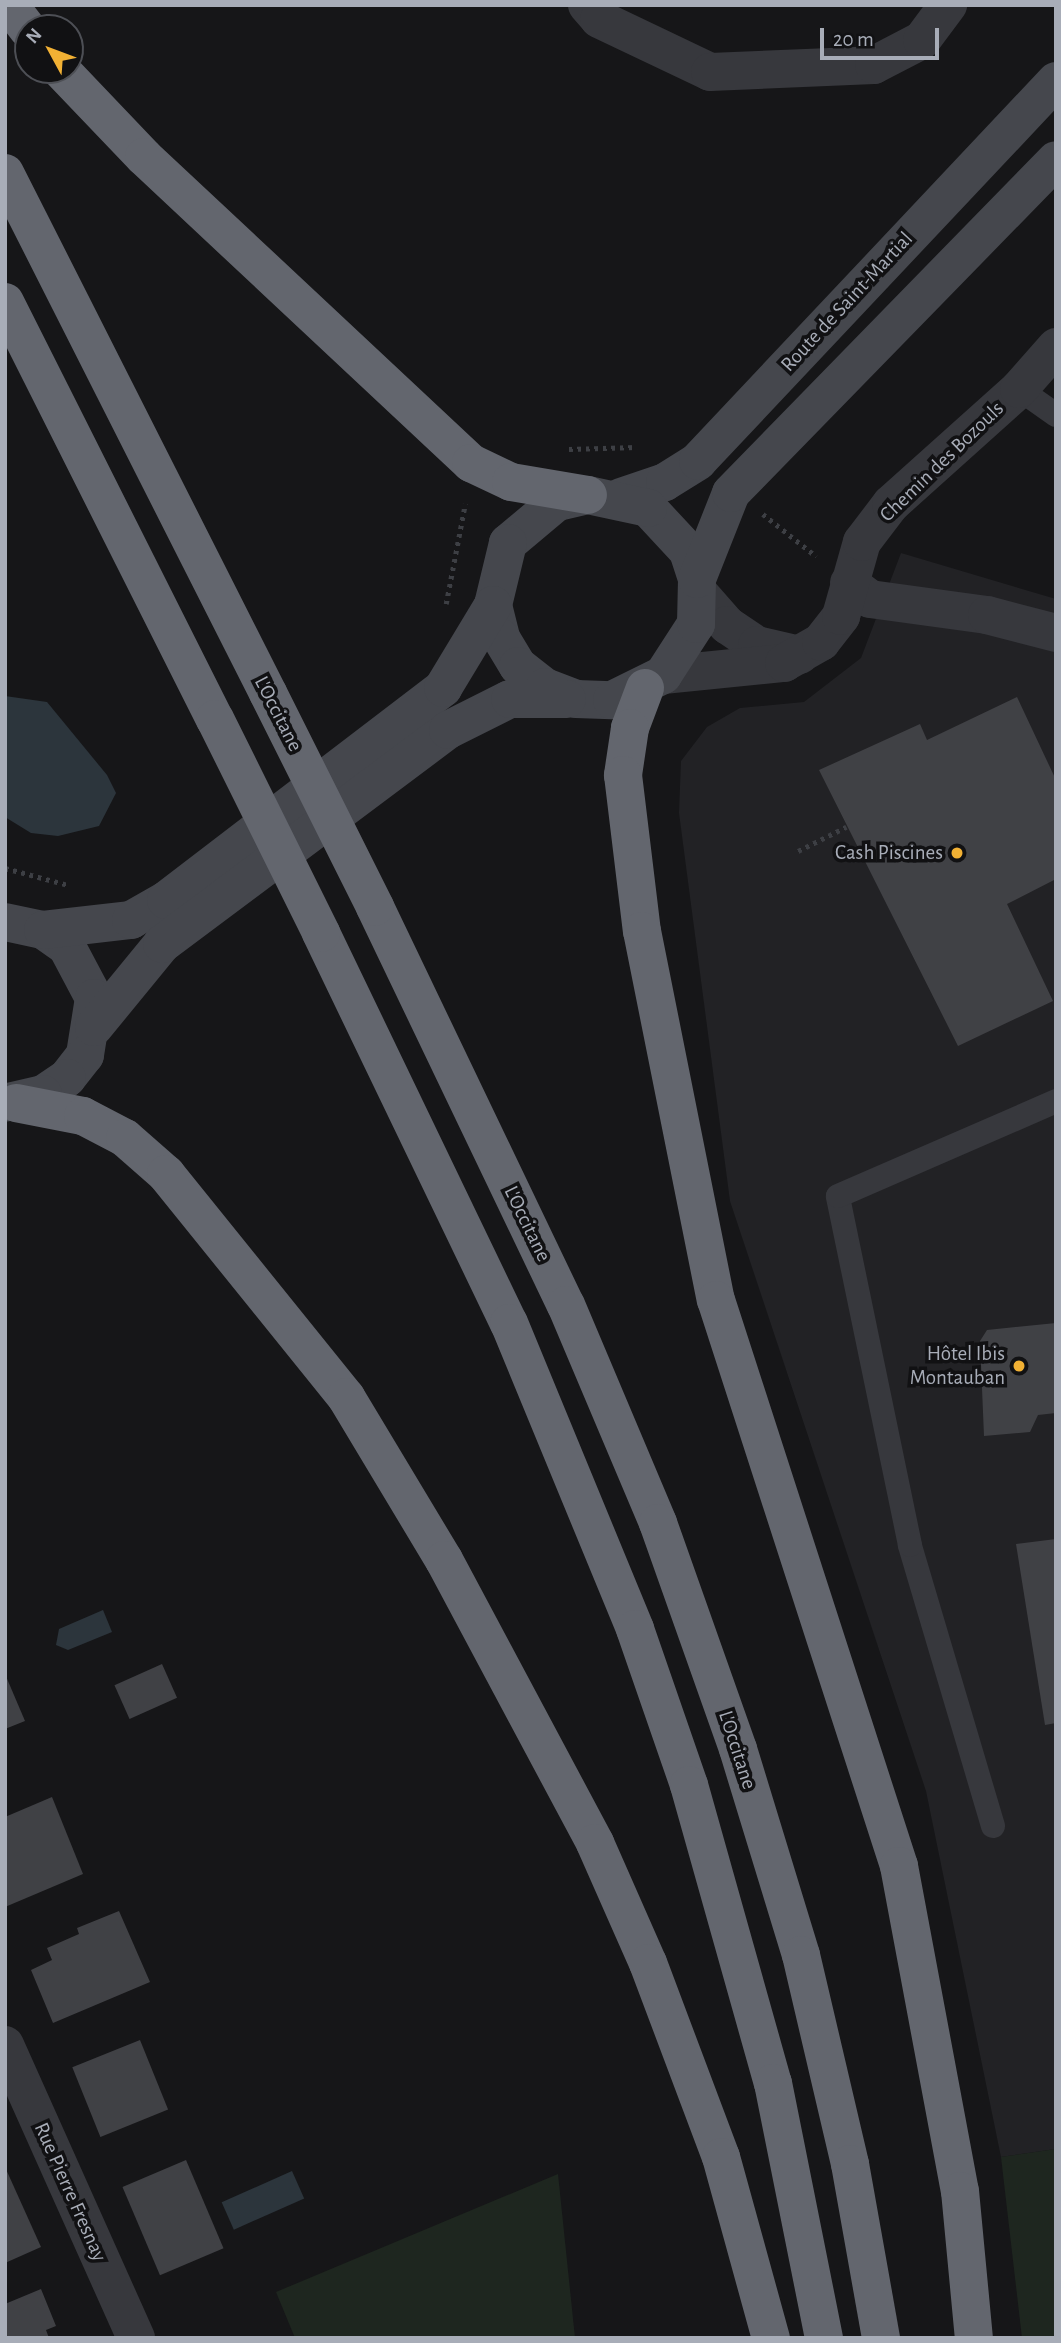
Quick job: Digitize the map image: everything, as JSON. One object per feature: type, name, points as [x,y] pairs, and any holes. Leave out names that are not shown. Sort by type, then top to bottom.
[{"type":"highway","points":[[74,84],[144,157],[471,463],[511,482],[605,496]]},
{"type":"highway","name":"L'Occitane","points":[[5,173],[375,907],[566,1305],[659,1522],[801,1955],[850,2164],[881,2338]]},
{"type":"highway","points":[[5,302],[321,933],[509,1323],[635,1629],[689,1785],[773,2083],[824,2338]]},
{"type":"highway","points":[[654,682],[630,728],[623,775],[642,930],[716,1300],[899,1866],[960,2191],[974,2338]]},
{"type":"highway","points":[[11,1103],[83,1116],[125,1138],[155,1165],[346,1397],[444,1559],[595,1843],[721,2157],[771,2338]]},
{"type":"main road","name":"Route de Saint-Martial","points":[[605,496],[665,482],[698,461],[1056,81]]},
{"type":"main road","points":[[11,1103],[67,1078],[94,1027],[162,944],[448,730],[510,699],[612,700],[654,682],[687,643],[698,586],[731,493],[1055,161]]},
{"type":"main road","points":[[5,922],[43,930],[119,923],[166,900],[443,688],[493,605],[508,543],[557,502],[605,496],[671,527],[698,586]]},
{"type":"main road","points":[[493,605],[501,638],[518,666],[545,687],[576,699]]},
{"type":"main road","points":[[43,930],[85,970],[94,1027]]},
{"type":"street","points":[[587,5],[599,19],[710,72],[874,65],[922,40],[948,5]]},
{"type":"street","name":"Chemin des Bozouls","points":[[654,682],[690,668],[773,664],[802,655],[841,617],[862,542],[891,504],[1041,369]]},
{"type":"street","points":[[849,583],[870,599],[987,615],[1056,632]]},
{"type":"street","points":[[698,586],[727,625],[757,645],[802,655]]},
{"type":"street","name":"Rue Pierre Fresnay","points":[[5,2045],[136,2338]]},
{"type":"lane","points":[[1041,369],[1056,415]]},
{"type":"lane","points":[[993,1826],[910,1545],[838,1196],[1056,1101]]},
{"type":"path","points":[[757,510],[849,583]]},
{"type":"path","points":[[798,851],[846,827]]},
{"type":"shaded area","points":[[901,553],[1056,599],[1056,2149],[1001,2157],[926,1791],[730,1201],[679,813],[681,761],[707,727],[740,708],[804,702],[861,658]]},
{"type":"shaded area","points":[[5,696],[47,702],[107,775],[116,793],[99,826],[58,836],[31,833],[5,817]]},
{"type":"shaded area","points":[[103,1610],[112,1632],[68,1650],[56,1645],[59,1629]]},
{"type":"shaded area","points":[[1056,2149],[1056,2338],[1022,2338],[1001,2157]]},
{"type":"shaded area","points":[[292,2171],[304,2198],[234,2230],[222,2202]]},
{"type":"shaded area","points":[[558,2174],[575,2338],[295,2338],[276,2292]]},
{"type":"building","name":"Cash Piscines","points":[[1017,697],[1056,780],[1056,879],[1007,904],[1053,1001],[958,1046],[819,770],[920,724],[927,740]]},
{"type":"building","name":"Hôtel Ibis Montauban","points":[[1056,1323],[1056,1413],[1038,1415],[1030,1432],[984,1436],[980,1341],[987,1330]]},
{"type":"building","points":[[1056,1539],[1056,1723],[1045,1725],[1016,1544]]},
{"type":"building","points":[[162,1664],[177,1698],[130,1719],[114,1685]]},
{"type":"building","points":[[5,1674],[25,1721],[5,1729]]},
{"type":"building","points":[[52,1797],[83,1874],[5,1907],[5,1817]]},
{"type":"building","points":[[119,1911],[150,1982],[53,2023],[31,1970],[52,1960],[47,1948],[79,1934],[77,1928]]},
{"type":"building","points":[[140,2040],[168,2110],[100,2137],[72,2067]]},
{"type":"building","points":[[186,2160],[224,2248],[160,2275],[122,2187]]},
{"type":"building","points":[[5,2167],[41,2247],[5,2263]]},
{"type":"building","points":[[41,2289],[56,2326],[46,2330],[49,2338],[5,2338],[5,2304]]},
{"type":"place","name":"Cash Piscines","points":[[957,853]]},
{"type":"place","name":"Hôtel Ibis Montauban","points":[[1019,1366]]}]
